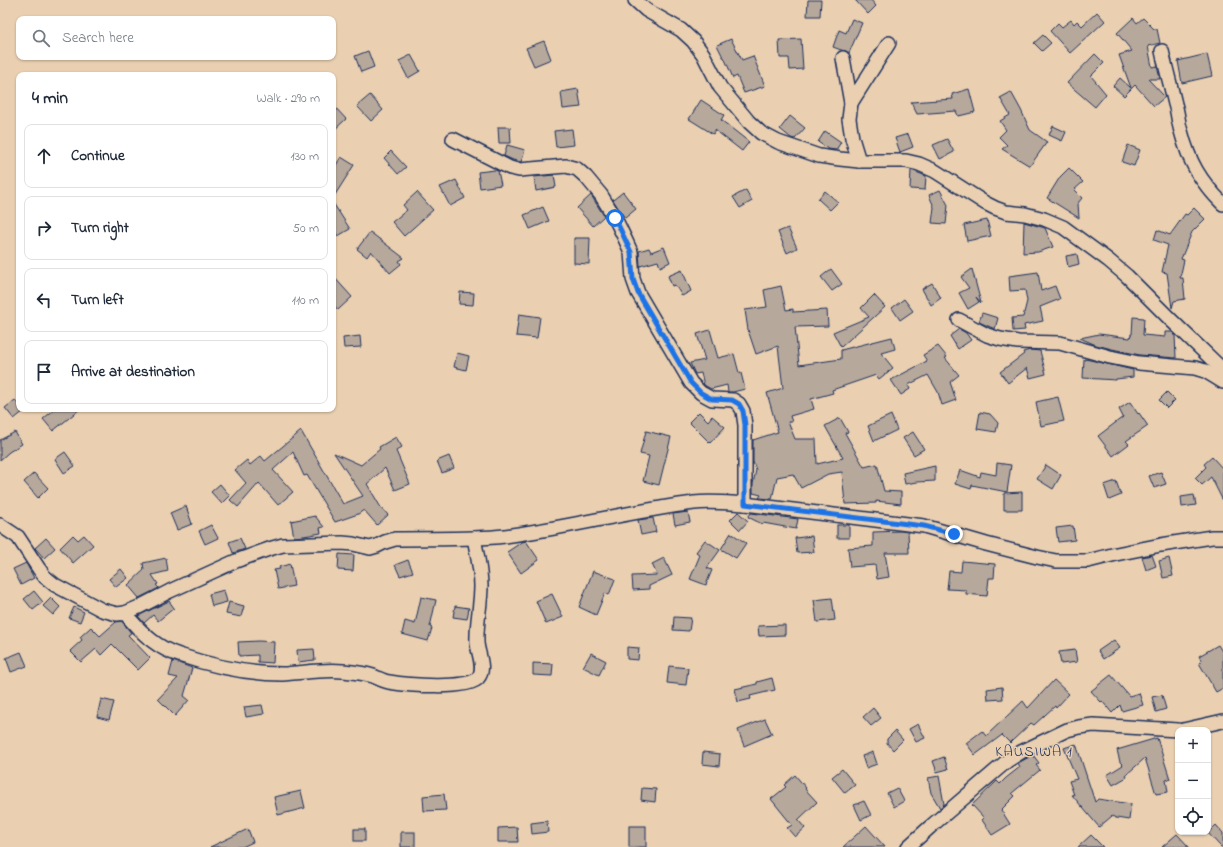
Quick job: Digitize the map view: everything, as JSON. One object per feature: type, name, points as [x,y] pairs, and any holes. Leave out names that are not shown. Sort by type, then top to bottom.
[{"type":"street","points":[[635,0],[646,10],[681,30],[693,41],[703,54],[720,87],[761,134],[778,142],[819,156],[840,160],[906,161],[919,164],[935,171],[995,208],[1006,212],[1025,214],[1044,219],[1063,227],[1127,276],[1170,320],[1223,370]]},
{"type":"street","points":[[851,103],[889,43]]},
{"type":"street","points":[[1162,51],[1181,131],[1190,160],[1204,183],[1223,204]]},
{"type":"street","points":[[843,58],[851,103],[849,119],[852,138],[860,161]]},
{"type":"street","points":[[453,139],[510,168],[519,170],[566,166],[577,169],[601,195],[615,218],[631,252],[633,279],[638,293],[691,383],[701,393],[712,399],[732,400],[739,404],[743,411],[745,425],[745,504]]},
{"type":"street","points":[[959,320],[987,335],[1000,340],[1060,343],[1110,357],[1139,363],[1195,368],[1205,371],[1223,382]]},
{"type":"street","points":[[0,525],[18,537],[45,577],[55,585],[102,610],[117,614],[125,613],[236,561],[283,545],[342,543],[370,548],[395,539],[504,536],[694,503],[720,502],[745,504],[924,526],[993,546],[1056,560],[1088,561],[1161,545],[1212,537],[1223,537]]},
{"type":"street","points":[[125,613],[143,634],[164,649],[177,655],[234,670],[283,674],[311,671],[342,671],[369,675],[388,682],[396,683],[435,686],[470,684],[478,679],[481,672],[477,643],[477,624],[481,587],[474,538]]},
{"type":"street","points":[[1196,727],[1223,721]]},
{"type":"street","points":[[908,847],[1021,752],[1067,730],[1093,726],[1175,730]]},
{"type":"building","points":[[808,0],[821,0],[820,16],[807,16]]},
{"type":"building","points":[[855,0],[871,0],[876,6],[868,14]]},
{"type":"building","points":[[1097,12],[1105,21],[1070,53],[1050,31],[1058,23],[1062,27],[1071,20],[1074,24],[1077,21],[1082,26]]},
{"type":"building","points":[[1133,18],[1137,23],[1143,18],[1154,29],[1157,29],[1160,43],[1148,46],[1152,67],[1157,66],[1160,79],[1148,79],[1165,97],[1154,106],[1135,85],[1124,96],[1113,86],[1120,78],[1131,88],[1119,55],[1132,51],[1117,33]]},
{"type":"building","points":[[852,19],[862,23],[849,53],[833,47],[839,30],[846,33]]},
{"type":"building","points":[[1043,35],[1051,43],[1042,51],[1034,43]]},
{"type":"building","points":[[731,39],[742,60],[753,56],[765,86],[744,93],[737,76],[733,78],[717,45]]},
{"type":"building","points":[[801,39],[803,69],[790,70],[789,58],[780,58],[779,40]]},
{"type":"building","points":[[544,41],[551,59],[534,66],[526,48]]},
{"type":"building","points":[[368,51],[374,67],[361,72],[355,56]]},
{"type":"building","points":[[1095,54],[1104,63],[1091,76],[1106,94],[1095,107],[1067,83]]},
{"type":"building","points":[[1207,54],[1212,76],[1182,83],[1178,61]]},
{"type":"building","points":[[411,55],[420,71],[408,78],[399,61]]},
{"type":"building","points":[[578,89],[581,107],[563,109],[561,92]]},
{"type":"building","points":[[969,89],[975,112],[963,115],[958,116],[956,111],[917,114],[911,102],[953,99],[952,94]]},
{"type":"building","points":[[1011,92],[1030,130],[1047,142],[1030,166],[1002,149],[1007,145],[999,137],[1006,130],[1000,121],[1010,115],[1000,98]]},
{"type":"building","points":[[370,95],[383,110],[371,121],[357,106]]},
{"type":"building","points":[[701,100],[724,115],[721,120],[749,142],[742,151],[715,130],[713,134],[689,119]]},
{"type":"building","points":[[336,108],[346,119],[336,128]]},
{"type":"building","points":[[790,116],[805,128],[795,139],[791,138],[780,129]]},
{"type":"building","points":[[1053,126],[1066,132],[1062,141],[1049,135]]},
{"type":"building","points":[[498,127],[510,127],[511,143],[499,143]]},
{"type":"building","points":[[572,129],[574,145],[556,147],[554,131]]},
{"type":"building","points":[[825,131],[841,142],[836,150],[828,149],[818,142]]},
{"type":"building","points":[[908,134],[913,147],[900,152],[895,138]]},
{"type":"building","points":[[947,139],[954,152],[940,159],[933,145]]},
{"type":"building","points":[[507,145],[525,150],[521,162],[504,156]]},
{"type":"building","points":[[1128,145],[1140,150],[1134,166],[1122,162]]},
{"type":"building","points":[[391,151],[406,167],[398,174],[384,158]]},
{"type":"building","points":[[341,157],[354,165],[336,193],[336,165]]},
{"type":"building","points":[[1069,168],[1083,182],[1074,190],[1082,198],[1078,203],[1079,218],[1047,198],[1060,177]]},
{"type":"building","points":[[911,170],[926,176],[925,190],[910,189]]},
{"type":"building","points":[[498,171],[501,185],[480,188],[478,172]]},
{"type":"building","points":[[554,175],[556,187],[536,191],[534,177]]},
{"type":"building","points":[[456,180],[465,198],[450,206],[440,187]]},
{"type":"building","points":[[746,190],[752,201],[740,208],[733,197]]},
{"type":"building","points":[[940,190],[948,205],[946,224],[932,223],[934,207],[929,195]]},
{"type":"building","points":[[825,191],[838,202],[830,210],[818,199]]},
{"type":"building","points":[[417,192],[433,210],[404,236],[392,222],[407,210],[403,205]]},
{"type":"building","points":[[623,192],[636,209],[625,218],[613,200]]},
{"type":"building","points":[[591,195],[604,216],[593,226],[577,208]]},
{"type":"building","points":[[543,207],[549,221],[530,229],[524,215]]},
{"type":"building","points":[[336,208],[350,229],[338,236],[336,233]]},
{"type":"building","points":[[1194,208],[1205,219],[1192,232],[1181,259],[1184,260],[1180,278],[1183,278],[1185,299],[1174,301],[1172,308],[1167,273],[1162,272],[1168,245],[1154,240],[1157,230],[1170,235],[1185,214],[1187,215]]},
{"type":"building","points":[[987,220],[991,236],[967,241],[964,225]]},
{"type":"building","points":[[1024,222],[1045,228],[1053,247],[1038,252],[1023,253]]},
{"type":"building","points":[[788,228],[797,248],[787,253],[778,232]]},
{"type":"building","points":[[370,232],[404,258],[399,261],[401,264],[390,273],[371,251],[367,257],[357,249]]},
{"type":"building","points":[[574,238],[590,238],[589,264],[574,263]]},
{"type":"building","points":[[664,247],[670,262],[660,267],[658,261],[640,266],[639,251],[649,248],[651,252]]},
{"type":"building","points":[[1077,254],[1079,264],[1068,267],[1066,256]]},
{"type":"building","points":[[831,269],[842,284],[832,291],[821,277]]},
{"type":"building","points":[[972,269],[981,303],[976,297],[979,302],[968,309],[959,293],[969,288],[961,277]]},
{"type":"building","points":[[682,270],[691,291],[682,296],[675,285],[672,286],[668,276]]},
{"type":"building","points":[[1038,272],[1041,291],[1055,286],[1060,299],[1040,307],[1043,321],[1024,325],[1025,330],[1013,331],[1012,318],[1023,317],[1027,301],[1025,290],[1010,291],[1009,276]]},
{"type":"building","points":[[336,279],[352,297],[338,310],[336,308]]},
{"type":"building","points":[[932,283],[941,298],[931,305],[922,289]]},
{"type":"building","points":[[781,286],[786,310],[793,309],[793,312],[827,310],[828,326],[795,327],[799,365],[841,359],[841,350],[892,337],[895,349],[881,353],[893,368],[879,379],[876,375],[832,390],[833,393],[811,399],[814,409],[790,416],[792,422],[788,422],[795,439],[816,439],[817,464],[843,458],[825,426],[840,418],[848,432],[845,433],[864,467],[877,464],[884,491],[901,492],[901,504],[876,501],[876,503],[845,504],[842,472],[828,474],[801,488],[793,474],[777,477],[772,499],[759,498],[761,495],[753,493],[756,470],[753,462],[753,440],[778,432],[767,393],[783,388],[778,346],[756,354],[748,330],[745,310],[767,307],[764,290]]},
{"type":"building","points":[[460,292],[474,293],[473,305],[459,304]]},
{"type":"building","points":[[874,295],[885,307],[841,347],[833,332],[869,317],[861,308]]},
{"type":"building","points":[[904,299],[913,311],[900,320],[892,308]]},
{"type":"building","points":[[982,313],[998,318],[995,329],[979,322]]},
{"type":"building","points":[[519,314],[540,317],[537,338],[516,336]]},
{"type":"building","points":[[1133,317],[1144,318],[1143,335],[1165,337],[1165,332],[1172,332],[1175,335],[1176,358],[1140,355],[1096,345],[1080,338],[1099,334],[1130,338],[1132,334]]},
{"type":"building","points":[[959,329],[966,333],[971,340],[958,349],[950,336]]},
{"type":"building","points":[[710,330],[718,358],[734,354],[745,389],[728,392],[727,385],[711,389],[704,385],[701,373],[695,374],[690,363],[705,360],[697,334]]},
{"type":"building","points":[[360,336],[361,347],[344,348],[343,338]]},
{"type":"building","points":[[938,346],[947,357],[945,358],[959,375],[950,382],[956,400],[942,405],[938,392],[928,375],[908,385],[910,389],[901,395],[891,380],[927,361],[923,355]]},
{"type":"building","points":[[1030,350],[1040,351],[1046,374],[1030,378],[1027,368],[1008,383],[1000,372],[1024,354],[1023,352]]},
{"type":"building","points":[[457,353],[469,356],[466,370],[454,367]]},
{"type":"building","points":[[1084,359],[1133,370],[1133,377],[1116,380],[1083,378]]},
{"type":"building","points":[[1167,392],[1175,400],[1167,408],[1159,400]]},
{"type":"building","points":[[1058,397],[1064,421],[1041,426],[1036,402]]},
{"type":"building","points":[[15,400],[16,412],[23,412],[14,419],[5,408]]},
{"type":"building","points":[[1130,402],[1148,426],[1126,441],[1129,444],[1113,456],[1098,436],[1123,417],[1119,409]]},
{"type":"building","points":[[51,412],[76,412],[53,431],[43,419]]},
{"type":"building","points":[[699,412],[708,421],[712,416],[725,427],[710,443],[689,422]]},
{"type":"building","points":[[980,412],[990,414],[998,423],[996,432],[977,429]]},
{"type":"building","points":[[891,415],[897,430],[874,441],[868,426]]},
{"type":"building","points":[[301,431],[343,504],[363,496],[334,453],[361,465],[380,449],[379,447],[396,437],[402,447],[396,451],[410,484],[395,490],[385,468],[367,484],[380,506],[388,515],[377,525],[364,510],[358,514],[335,522],[307,475],[304,476],[293,452],[273,470],[293,492],[278,505],[259,483],[238,507],[230,500],[246,483],[235,470],[247,460],[250,465],[261,456],[265,461]]},
{"type":"building","points":[[646,431],[671,437],[659,485],[643,481],[649,456],[640,454]]},
{"type":"building","points":[[15,432],[22,444],[0,460],[0,440]]},
{"type":"building","points":[[913,432],[924,449],[914,455],[903,438]]},
{"type":"building","points":[[65,452],[75,466],[64,473],[55,459]]},
{"type":"building","points":[[449,456],[454,468],[442,473],[437,461]]},
{"type":"building","points":[[1212,457],[1223,469],[1223,501],[1211,477],[1202,485],[1195,478],[1206,467],[1204,464]]},
{"type":"building","points":[[997,463],[1011,465],[1007,492],[972,485],[971,489],[955,484],[960,470],[980,477],[981,472],[996,475]]},
{"type":"building","points":[[1046,465],[1061,475],[1053,489],[1037,479]]},
{"type":"building","points":[[935,466],[935,481],[905,484],[903,473]]},
{"type":"building","points":[[1161,472],[1166,484],[1154,488],[1149,476]]},
{"type":"building","points":[[34,473],[48,488],[38,498],[24,482]]},
{"type":"building","points":[[1116,481],[1121,495],[1109,500],[1104,485]]},
{"type":"building","points":[[220,484],[230,496],[222,504],[211,492]]},
{"type":"building","points":[[1022,492],[1022,510],[1004,510],[1004,493]]},
{"type":"building","points":[[1194,495],[1196,505],[1182,507],[1181,497]]},
{"type":"building","points":[[186,506],[192,524],[177,530],[170,513]]},
{"type":"building","points":[[688,512],[690,522],[675,525],[673,514]]},
{"type":"building","points":[[738,512],[748,521],[740,530],[730,520]]},
{"type":"building","points":[[751,513],[798,519],[796,529],[762,524],[748,517]]},
{"type":"building","points":[[315,516],[324,527],[320,528],[321,533],[294,537],[291,521]]},
{"type":"building","points":[[653,518],[656,532],[641,535],[638,520]]},
{"type":"building","points":[[211,525],[218,538],[205,544],[199,531]]},
{"type":"building","points":[[837,525],[849,525],[849,538],[837,538]]},
{"type":"building","points":[[1073,526],[1075,540],[1058,542],[1056,528]]},
{"type":"building","points":[[873,532],[908,532],[909,553],[885,553],[889,577],[877,579],[875,565],[850,567],[848,548],[873,546]]},
{"type":"building","points":[[731,533],[746,543],[736,558],[721,549]]},
{"type":"building","points":[[73,535],[78,540],[84,535],[93,545],[73,563],[60,548]]},
{"type":"building","points":[[812,536],[814,552],[797,553],[795,538]]},
{"type":"building","points":[[46,538],[55,548],[44,558],[35,548]]},
{"type":"building","points":[[240,538],[245,549],[233,553],[229,542]]},
{"type":"building","points":[[705,540],[720,550],[707,568],[712,570],[706,585],[690,579],[700,555],[696,552]]},
{"type":"building","points":[[526,541],[539,560],[521,573],[507,552]]},
{"type":"building","points":[[339,554],[354,555],[353,571],[338,570]]},
{"type":"building","points":[[1152,555],[1156,566],[1146,570],[1142,557]]},
{"type":"building","points":[[166,558],[168,571],[152,575],[158,584],[156,585],[159,588],[139,598],[128,585],[144,570],[143,563]]},
{"type":"building","points":[[664,558],[672,575],[649,586],[649,589],[633,590],[632,576],[657,575],[652,564]]},
{"type":"building","points":[[1169,558],[1173,576],[1163,578],[1159,561]]},
{"type":"building","points":[[408,560],[413,572],[400,576],[395,565]]},
{"type":"building","points":[[962,561],[995,564],[994,578],[989,578],[987,596],[966,594],[966,590],[947,589],[949,571],[961,572]]},
{"type":"building","points":[[26,563],[34,578],[21,585],[13,569]]},
{"type":"building","points":[[290,564],[294,586],[278,589],[274,570]]},
{"type":"building","points":[[121,569],[128,578],[116,587],[109,579]]},
{"type":"building","points":[[593,571],[615,579],[609,595],[605,593],[596,615],[579,607]]},
{"type":"building","points":[[224,590],[227,602],[212,606],[209,594]]},
{"type":"building","points":[[34,591],[43,602],[33,610],[24,599]]},
{"type":"building","points":[[552,594],[563,617],[546,624],[536,601]]},
{"type":"building","points":[[421,597],[436,600],[430,627],[432,628],[428,641],[402,634],[405,621],[415,624]]},
{"type":"building","points":[[51,598],[60,607],[53,615],[43,606]]},
{"type":"building","points":[[832,598],[835,620],[817,622],[814,600]]},
{"type":"building","points":[[169,601],[174,608],[158,621],[153,615],[144,623],[138,616]]},
{"type":"building","points":[[229,602],[244,606],[241,617],[226,614]]},
{"type":"building","points":[[455,606],[469,608],[467,619],[453,617]]},
{"type":"building","points":[[74,607],[84,612],[80,622],[69,618]]},
{"type":"building","points":[[674,617],[691,618],[689,631],[673,630]]},
{"type":"building","points":[[122,621],[131,633],[128,635],[150,658],[138,670],[112,644],[101,655],[96,649],[81,662],[70,651],[82,640],[80,637],[91,627],[100,636],[116,622]]},
{"type":"building","points":[[785,625],[785,635],[759,636],[758,626]]},
{"type":"building","points":[[1114,640],[1120,648],[1103,659],[1098,651]]},
{"type":"building","points":[[238,642],[274,642],[273,663],[258,662],[258,655],[239,656]]},
{"type":"building","points":[[1218,645],[1223,653],[1223,688],[1216,692],[1199,663],[1202,662],[1199,656]]},
{"type":"building","points":[[627,647],[639,648],[638,660],[627,659]]},
{"type":"building","points":[[314,649],[315,660],[298,662],[297,650]]},
{"type":"building","points":[[1075,650],[1077,662],[1061,664],[1059,652]]},
{"type":"building","points":[[21,652],[27,666],[11,672],[6,658]]},
{"type":"building","points":[[591,653],[606,661],[599,675],[583,667]]},
{"type":"building","points":[[173,661],[192,668],[184,696],[189,700],[175,716],[158,699],[178,678],[169,676]]},
{"type":"building","points":[[533,663],[553,664],[552,676],[533,675]]},
{"type":"building","points":[[669,666],[688,668],[686,685],[667,683]]},
{"type":"building","points":[[1111,675],[1129,696],[1139,693],[1143,705],[1122,711],[1120,705],[1112,713],[1091,691]]},
{"type":"building","points":[[772,678],[775,690],[750,696],[751,699],[738,702],[735,689],[757,684],[757,682]]},
{"type":"building","points":[[1054,680],[1069,694],[1056,708],[1055,706],[1034,725],[1031,723],[1010,743],[1002,735],[975,755],[966,743],[982,731],[986,736],[1023,701],[1028,708]]},
{"type":"building","points":[[1002,687],[1003,699],[988,700],[987,689]]},
{"type":"building","points":[[1162,695],[1166,709],[1156,712],[1152,697]]},
{"type":"building","points":[[101,699],[114,702],[109,720],[97,717]]},
{"type":"building","points":[[262,705],[264,714],[246,717],[244,707]]},
{"type":"building","points":[[873,708],[881,718],[871,726],[863,717]]},
{"type":"building","points":[[765,719],[772,734],[744,746],[738,730]]},
{"type":"building","points":[[918,724],[925,738],[916,742],[909,729]]},
{"type":"building","points":[[895,731],[903,740],[893,750],[887,743],[887,739]]},
{"type":"building","points":[[1157,738],[1170,779],[1166,780],[1168,792],[1156,794],[1145,758],[1126,775],[1127,777],[1113,785],[1107,775],[1123,765],[1120,762],[1117,750]]},
{"type":"building","points":[[1076,744],[1095,802],[1098,799],[1131,804],[1129,820],[1112,816],[1099,827],[1072,795],[1074,795],[1069,781],[1077,779],[1064,748]]},
{"type":"building","points":[[703,752],[720,754],[719,766],[702,764]]},
{"type":"building","points":[[873,752],[877,764],[866,768],[862,756]]},
{"type":"building","points":[[1033,755],[1039,763],[1036,765],[1040,770],[1012,793],[1015,796],[1001,810],[1010,824],[992,835],[982,820],[984,818],[972,805],[997,781],[1000,784],[1020,767],[1018,763]]},
{"type":"building","points":[[944,757],[948,769],[937,772],[933,761]]},
{"type":"building","points":[[842,769],[855,785],[845,793],[832,777]]},
{"type":"building","points":[[795,775],[817,802],[798,820],[805,828],[795,837],[787,828],[792,825],[771,799],[786,787],[784,785]]},
{"type":"building","points":[[939,776],[944,804],[940,808],[931,793],[928,778]]},
{"type":"building","points":[[642,788],[656,789],[655,802],[641,800]]},
{"type":"building","points":[[897,788],[904,801],[894,807],[887,793]]},
{"type":"building","points":[[301,791],[305,808],[278,815],[274,797]]},
{"type":"building","points":[[444,794],[446,810],[424,811],[423,796]]},
{"type":"building","points":[[864,801],[871,815],[861,820],[854,805]]},
{"type":"building","points":[[547,821],[548,832],[532,834],[531,823]]},
{"type":"building","points":[[1216,825],[1223,833],[1223,847],[1221,847],[1210,835],[1211,830]]},
{"type":"building","points":[[629,826],[646,826],[646,847],[629,847]]},
{"type":"building","points":[[866,826],[885,847],[843,847]]},
{"type":"building","points":[[517,827],[518,842],[498,842],[498,828]]},
{"type":"building","points":[[248,829],[253,842],[242,847],[210,847]]},
{"type":"building","points":[[354,829],[365,829],[365,841],[354,841]]},
{"type":"building","points":[[401,832],[415,832],[415,847],[401,847]]},
{"type":"building","points":[[1091,835],[1103,847],[1078,847]]},
{"type":"building","points":[[1176,835],[1178,835],[1189,847],[1162,847]]},
{"type":"district","name":"KAUSIWA 1","points":[[1034,752]]},
{"type":"route","points":[[615,218],[631,252],[633,279],[638,293],[691,383],[701,393],[712,399],[732,400],[739,404],[743,411],[745,425],[746,469],[745,504],[924,526],[954,534]]}]
